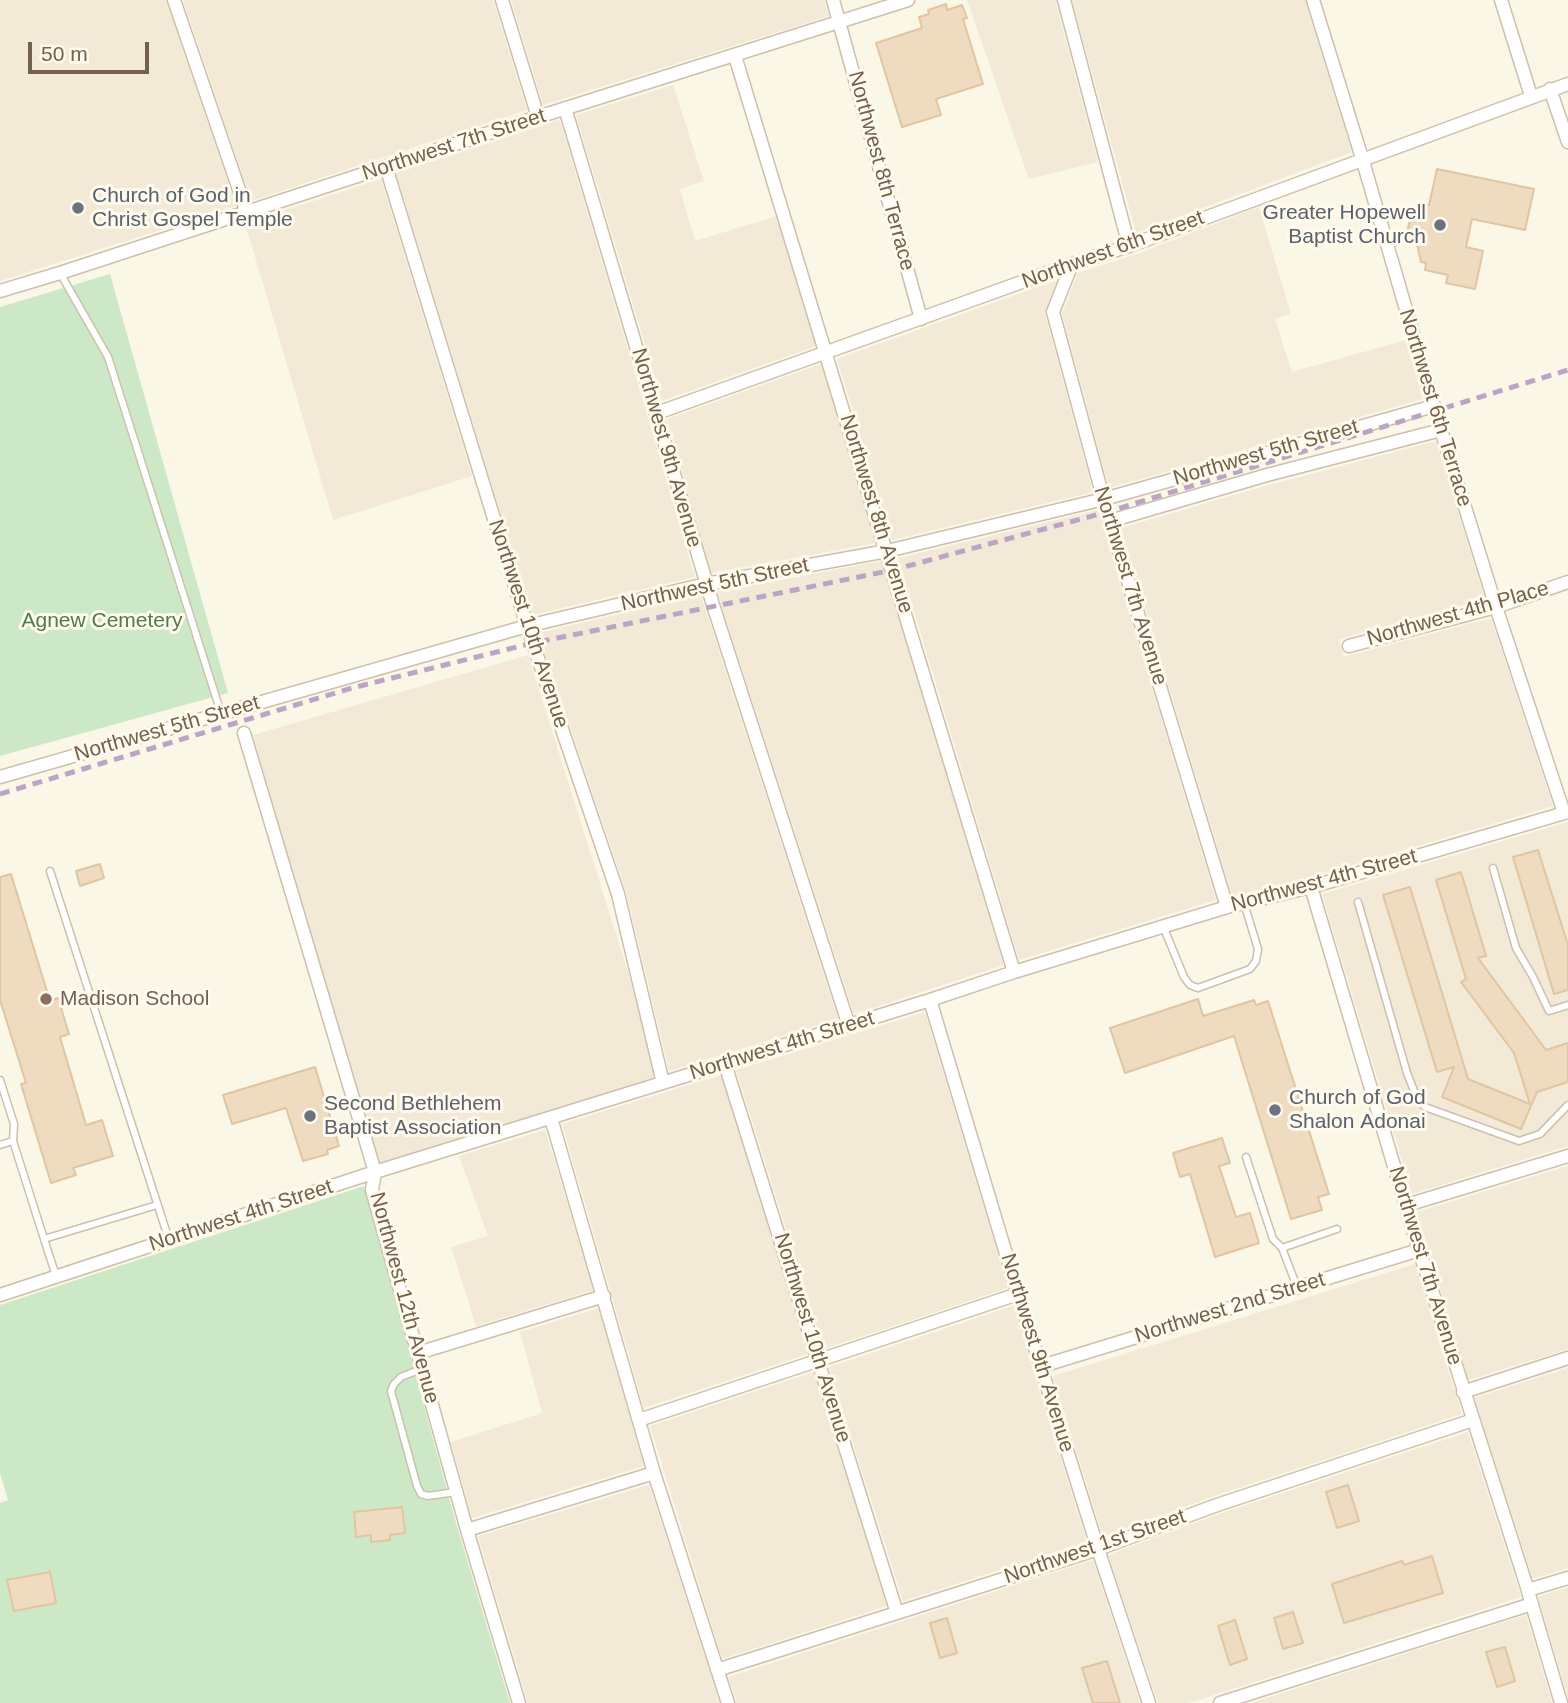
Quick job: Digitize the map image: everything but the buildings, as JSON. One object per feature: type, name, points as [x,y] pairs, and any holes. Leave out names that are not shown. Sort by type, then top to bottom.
[{"type":"street","points":[[174,0],[247,213]]},
{"type":"street","points":[[502,0],[538,117]]},
{"type":"street","points":[[833,0],[840,22]]},
{"type":"street","name":"Northwest 7th Street","points":[[0,291],[908,0]]},
{"type":"street","points":[[1064,0],[1129,246]]},
{"type":"street","name":"Northwest 6th Terrace","points":[[1313,0],[1496,607],[1566,813]]},
{"type":"street","points":[[1501,0],[1531,96]]},
{"type":"street","name":"Northwest 8th Terrace","points":[[840,22],[921,319]]},
{"type":"street","name":"Northwest 8th Avenue","points":[[735,56],[1014,972]]},
{"type":"street","name":"Northwest 6th Street","points":[[657,413],[1129,246],[1568,83]]},
{"type":"street","points":[[1550,89],[1568,142]]},
{"type":"street","name":"Northwest 9th Avenue","points":[[565,108],[706,584],[849,1026]]},
{"type":"street","name":"Northwest 10th Avenue","points":[[386,167],[527,626],[618,894],[663,1083]]},
{"type":"street","name":"Northwest 7th Avenue","points":[[1072,264],[1053,312],[1110,521],[1227,907]]},
{"type":"street","name":"Northwest 5th Street","points":[[0,776],[527,626],[706,584],[887,551],[1104,499],[1434,406]]},
{"type":"street","name":"Northwest 5th Street","points":[[1110,521],[1242,482],[1441,430]]},
{"type":"street","name":"Northwest 4th Place","points":[[1349,646],[1496,607],[1568,582]]},
{"type":"street","name":"Northwest 12th Avenue","points":[[244,733],[375,1172],[372,1190],[456,1492],[519,1703]]},
{"type":"street","name":"Northwest 4th Street","points":[[0,1294],[375,1172],[1163,926],[1311,887],[1566,813]]},
{"type":"street","name":"Northwest 7th Avenue","points":[[1311,887],[1419,1250],[1528,1590],[1561,1703]]},
{"type":"street","name":"Northwest 9th Avenue","points":[[930,1000],[1018,1294],[1149,1703]]},
{"type":"street","name":"Northwest 10th Avenue","points":[[726,1064],[898,1613]]},
{"type":"street","points":[[551,1118],[654,1473],[728,1703]]},
{"type":"street","points":[[1407,1205],[1568,1156]]},
{"type":"street","name":"Northwest 2nd Street","points":[[1042,1366],[1419,1250]]},
{"type":"street","points":[[639,1420],[1018,1294]]},
{"type":"street","points":[[418,1353],[604,1296]]},
{"type":"street","points":[[1463,1392],[1568,1358]]},
{"type":"street","name":"Northwest 1st Street","points":[[717,1670],[1098,1549],[1216,1505],[1473,1420]]},
{"type":"street","points":[[467,1530],[654,1473]]},
{"type":"street","points":[[1528,1590],[1568,1578]]},
{"type":"street","points":[[1220,1703],[1532,1604]]},
{"type":"lane","points":[[60,273],[108,357],[221,713]]},
{"type":"lane","points":[[1493,868],[1516,948],[1549,1011],[1568,1005]]},
{"type":"lane","points":[[50,871],[169,1240]]},
{"type":"lane","points":[[1358,902],[1407,1073],[1416,1096],[1424,1107],[1519,1141],[1540,1134],[1568,1105]]},
{"type":"lane","points":[[1163,926],[1184,978],[1198,988],[1250,968],[1256,961],[1258,949],[1244,903]]},
{"type":"lane","points":[[0,1080],[14,1124],[13,1141],[56,1276]]},
{"type":"lane","points":[[0,1145],[13,1141]]},
{"type":"lane","points":[[1246,1157],[1273,1239],[1282,1248],[1297,1287]]},
{"type":"lane","points":[[44,1239],[157,1205]]},
{"type":"lane","points":[[1282,1248],[1337,1229]]},
{"type":"lane","points":[[422,1369],[401,1377],[391,1391],[416,1486],[421,1494],[428,1496],[456,1492]]},
{"type":"shaded area","points":[[0,0],[166,0],[236,206],[0,281]]},
{"type":"shaded area","points":[[183,0],[493,0],[527,110],[251,201]]},
{"type":"shaded area","points":[[511,0],[824,0],[829,16],[543,105]]},
{"type":"shaded area","points":[[967,0],[1055,0],[1098,162],[1029,179]]},
{"type":"shaded area","points":[[1072,0],[1305,0],[1352,152],[1136,233]]},
{"type":"shaded area","points":[[673,85],[704,181],[680,189],[695,241],[776,216],[816,346],[662,401],[576,115]]},
{"type":"shaded area","points":[[560,120],[695,577],[532,615],[396,173]]},
{"type":"shaded area","points":[[381,179],[472,476],[333,520],[245,223]]},
{"type":"shaded area","points":[[1259,207],[1291,314],[1275,319],[1292,372],[1406,340],[1423,399],[1109,488],[1062,313],[1078,273],[1140,253]]},
{"type":"shaded area","points":[[1057,280],[1045,314],[1093,492],[892,540],[837,359]]},
{"type":"shaded area","points":[[821,364],[876,543],[711,573],[667,419]]},
{"type":"shaded area","points":[[1436,441],[1485,599],[1339,639],[1343,657],[1491,618],[1553,806],[1308,878],[1232,896],[1121,528]]},
{"type":"shaded area","points":[[1098,510],[1216,900],[1019,960],[898,558]]},
{"type":"shaded area","points":[[882,561],[1004,965],[854,1014],[717,592]]},
{"type":"shaded area","points":[[701,595],[838,1019],[669,1071],[626,891],[538,633]]},
{"type":"shaded area","points":[[528,655],[663,1083],[375,1172],[253,735]]},
{"type":"shaded area","points":[[1568,822],[1568,1146],[1412,1194],[1322,894]]},
{"type":"shaded area","points":[[925,1012],[1008,1288],[824,1349],[736,1070]]},
{"type":"shaded area","points":[[721,1075],[808,1354],[644,1408],[562,1124]]},
{"type":"shaded area","points":[[545,1130],[594,1290],[476,1326],[451,1247],[488,1236],[459,1156]]},
{"type":"shaded area","points":[[1568,1166],[1568,1349],[1468,1380],[1417,1212]]},
{"type":"shaded area","points":[[1415,1264],[1462,1414],[1214,1496],[1103,1537],[1053,1376]]},
{"type":"shaded area","points":[[1013,1306],[1087,1542],[903,1601],[829,1367]]},
{"type":"shaded area","points":[[599,1308],[644,1466],[472,1518],[451,1442],[542,1413],[520,1332]]},
{"type":"shaded area","points":[[1568,1368],[1568,1568],[1533,1579],[1474,1398]]},
{"type":"shaded area","points":[[814,1372],[887,1606],[722,1659],[650,1426]]},
{"type":"shaded area","points":[[1468,1432],[1521,1597],[1189,1703],[1158,1703],[1108,1555],[1219,1514]]},
{"type":"shaded area","points":[[649,1485],[720,1703],[528,1703],[478,1536]]},
{"type":"shaded area","points":[[1093,1560],[1140,1703],[737,1703],[728,1677]]},
{"type":"shaded area","points":[[1568,1587],[1568,1698],[1538,1597]]},
{"type":"shaded area","points":[[1526,1615],[1552,1703],[1251,1703]]},
{"type":"green space","name":"Agnew Cemetery","points":[[110,274],[228,693],[0,756],[0,307]]},
{"type":"green space","points":[[364,1186],[456,1523],[510,1703],[0,1703],[0,1503],[8,1500],[0,1473],[0,1305]]},
{"type":"railway","points":[[0,794],[352,688],[533,643],[893,570],[1107,512],[1568,370]]},
{"type":"place","name":"Church of God in Christ Gospel Temple","points":[[78,208]]},
{"type":"place","name":"Greater Hopewell Baptist Church","points":[[1440,225]]},
{"type":"place","name":"Madison School","points":[[46,999]]},
{"type":"place","name":"Church of God Shalon Adonai","points":[[1275,1110]]},
{"type":"place","name":"Second Bethlehem Baptist Association","points":[[310,1116]]}]
